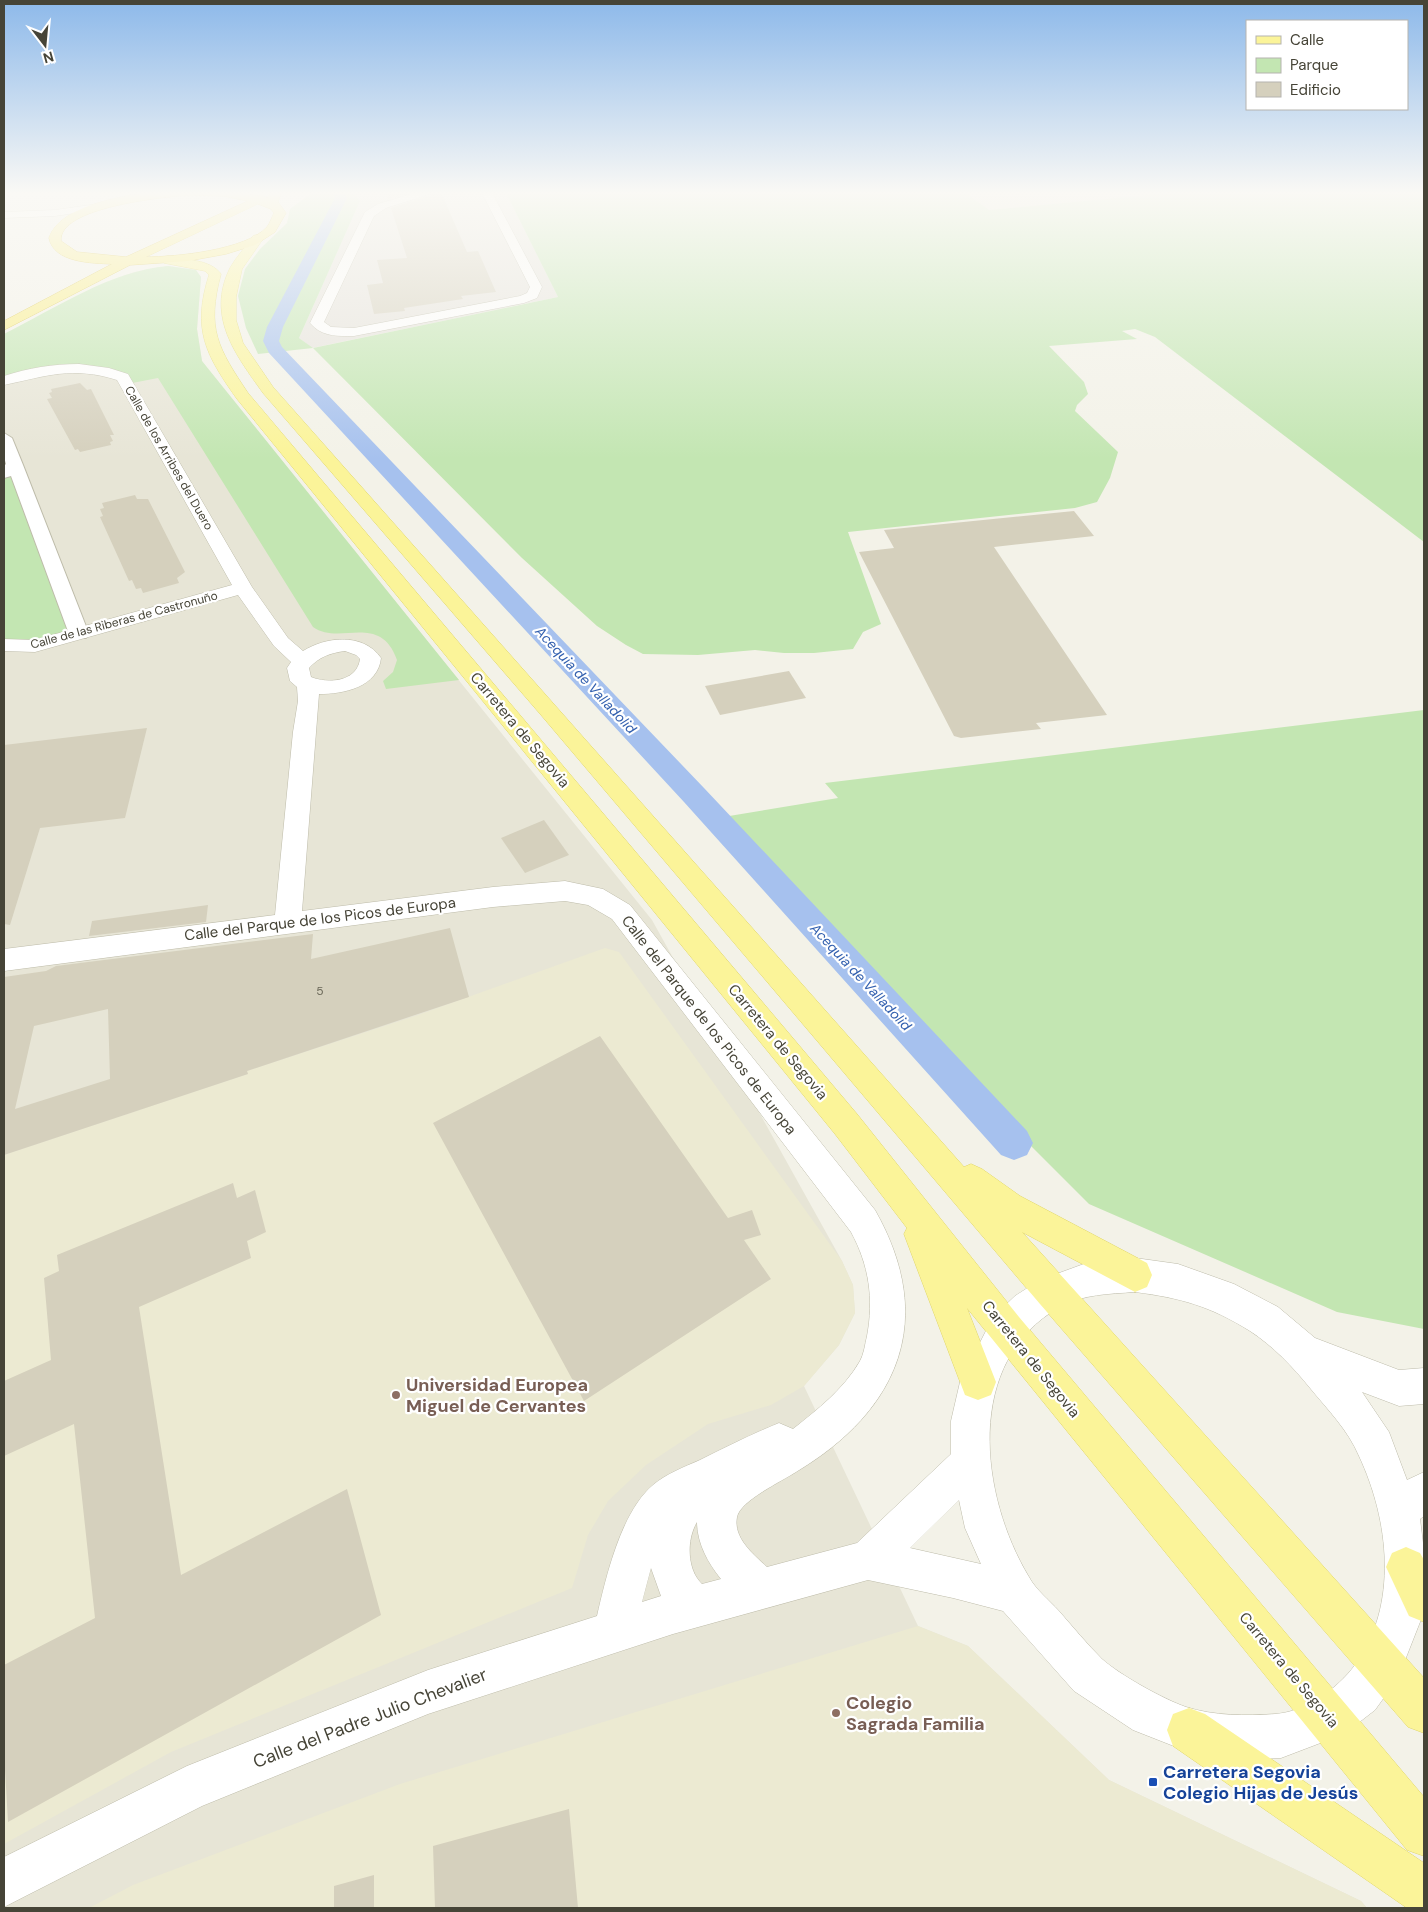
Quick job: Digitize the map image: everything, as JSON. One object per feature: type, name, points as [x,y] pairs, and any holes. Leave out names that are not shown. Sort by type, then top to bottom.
[{"type":"highway","points":[[4,326],[91,280]]},
{"type":"highway","points":[[26,314],[46,309],[104,280]]},
{"type":"main road","name":"Carretera de Segovia","points":[[212,280],[207,298],[205,323],[212,348],[242,396],[846,1124],[1006,1330],[1424,1833]]},
{"type":"main road","points":[[233,280],[229,296],[229,320],[236,343],[268,390],[925,1142],[1052,1292],[1424,1711]]},
{"type":"main road","points":[[925,1142],[1008,1207],[1135,1275]]},
{"type":"main road","points":[[911,1207],[978,1382]]},
{"type":"main road","points":[[1189,1730],[1424,1891]]},
{"type":"street","points":[[337,280],[317,323],[328,330],[340,332],[371,330],[524,299],[532,295],[536,287],[532,280]]},
{"type":"street","name":"Calle de los Arribes del Duero","points":[[4,381],[19,375],[67,369],[104,370],[122,377],[243,588],[281,642],[302,662]]},
{"type":"street","points":[[4,438],[9,469],[79,634]]},
{"type":"street","name":"Calle de las Riberas de Castronuño","points":[[4,645],[35,646],[243,588]]},
{"type":"street","points":[[281,642],[321,649]]},
{"type":"street","points":[[333,646],[357,647],[366,651],[371,657],[373,664],[365,675],[351,684],[314,692],[301,681],[298,675],[298,668],[302,662],[321,649],[333,646]]},
{"type":"street","points":[[288,922],[304,732],[314,692]]},
{"type":"street","name":"Calle del Parque de los Picos de Europa","points":[[4,960],[288,922],[493,897],[565,891],[594,896],[621,912],[841,1192],[875,1240],[887,1278],[889,1296],[885,1336],[876,1369],[837,1420],[725,1497],[719,1508],[717,1527],[724,1550],[760,1589]]},
{"type":"street","points":[[1135,1275],[1178,1281],[1222,1296],[1265,1320],[1304,1352],[1357,1415],[1375,1446],[1412,1501],[1415,1584],[1383,1663],[1360,1694],[1328,1718],[1281,1736],[1236,1738],[1189,1730],[1149,1714],[1089,1676],[1015,1594],[985,1528],[970,1462],[970,1421],[978,1382],[1006,1330],[1027,1308],[1052,1292],[1092,1278],[1135,1275]]},
{"type":"street","points":[[1304,1352],[1399,1388],[1424,1386]]},
{"type":"street","points":[[615,1631],[624,1587],[642,1534],[652,1516],[667,1499],[686,1487],[787,1438],[837,1420]]},
{"type":"street","name":"Calle del Padre Julio Chevalier","points":[[868,1560],[970,1462]]},
{"type":"street","points":[[697,1607],[682,1593],[672,1574],[669,1550],[676,1516],[687,1499],[710,1477]]},
{"type":"street","name":"Calle del Padre Julio Chevalier","points":[[4,1883],[38,1863],[187,1789],[428,1692],[615,1631],[697,1607],[868,1560],[953,1577],[1015,1594]]},
{"type":"shaded area","points":[[113,280],[201,280],[197,329],[202,361],[652,920],[842,1261],[853,1285],[855,1313],[839,1345],[804,1386],[918,1626],[968,1646],[1109,1780],[1361,1901],[1367,1908],[4,1908],[4,334]]},
{"type":"shaded area","points":[[325,280],[550,280],[558,297],[312,348],[299,338]]},
{"type":"shaded area","name":"Universidad Europea Miguel de Cervantes","points":[[605,948],[619,952],[842,1261],[853,1285],[855,1313],[839,1345],[804,1386],[771,1405],[708,1424],[646,1465],[608,1501],[588,1535],[572,1588],[171,1752],[4,1844],[4,1155],[248,1074],[247,1071],[418,1015]]},
{"type":"shaded area","name":"Colegio Sagrada Familia","points":[[918,1626],[968,1646],[1109,1780],[1361,1901],[1367,1908],[89,1908],[133,1885],[400,1784]]},
{"type":"green space","points":[[111,280],[201,280],[197,329],[202,361],[459,680],[386,689],[383,681],[393,672],[397,660],[390,646],[380,637],[370,633],[323,632],[313,627],[158,378],[127,384],[104,371],[19,375],[4,381],[4,334],[63,302]]},
{"type":"green space","points":[[242,280],[325,280],[299,338],[313,348],[258,354],[246,328],[238,296]]},
{"type":"green space","points":[[550,280],[1424,280],[1424,542],[1155,337],[1135,329],[1122,331],[1137,339],[1049,346],[1084,382],[1088,394],[1077,405],[1075,411],[1118,452],[1110,478],[1097,502],[1075,508],[848,532],[881,624],[863,632],[853,649],[814,653],[784,653],[755,650],[698,655],[643,654],[597,626],[522,558],[313,348],[558,297]]},
{"type":"green space","points":[[15,465],[79,634],[7,646],[4,645],[4,473]]},
{"type":"green space","points":[[1424,710],[1424,1329],[1337,1312],[1089,1204],[705,820],[838,798],[825,783]]},
{"type":"building","points":[[382,280],[491,280],[496,292],[461,296],[463,299],[404,308],[405,311],[374,314],[367,285],[383,283]]},
{"type":"building","points":[[80,383],[87,390],[91,389],[114,435],[110,435],[113,441],[110,442],[111,445],[80,452],[78,449],[75,450],[47,399],[52,398],[49,393],[52,392],[51,389]]},
{"type":"building","points":[[135,495],[137,499],[148,499],[185,572],[177,578],[179,583],[143,593],[141,588],[136,589],[132,580],[129,581],[100,517],[103,516],[100,509],[104,508],[102,503]]},
{"type":"building","points":[[1074,511],[1094,536],[994,547],[1107,715],[1036,723],[1041,729],[961,738],[954,736],[859,552],[894,548],[884,530]]},
{"type":"building","points":[[789,671],[806,698],[720,715],[705,686]]},
{"type":"building","points":[[147,728],[125,818],[40,828],[10,925],[4,924],[4,745]]},
{"type":"building","points":[[544,820],[569,855],[525,873],[501,838]]},
{"type":"building","points":[[208,905],[206,922],[89,936],[92,921]]},
{"type":"building","points":[[450,928],[469,997],[247,1071],[248,1074],[4,1155],[4,977],[46,971],[56,966],[313,934],[311,959]],"holes":[[[108,1009],[110,1079],[15,1109],[34,1026]]]},
{"type":"building","points":[[600,1036],[728,1218],[752,1210],[761,1235],[744,1240],[771,1279],[584,1401],[433,1123]]},
{"type":"building","points":[[233,1183],[237,1198],[255,1190],[266,1232],[247,1241],[251,1258],[139,1307],[181,1575],[347,1489],[381,1615],[8,1822],[4,1752],[4,1665],[95,1618],[74,1424],[4,1456],[4,1381],[51,1360],[44,1278],[59,1271],[57,1255]]},
{"type":"building","points":[[569,1809],[578,1908],[435,1908],[433,1846]]},
{"type":"building","points":[[374,1875],[374,1908],[334,1908],[334,1886]]},
{"type":"waterway","name":"Acequia de Valladolid","points":[[299,280],[275,327],[271,341],[275,349],[694,795],[1014,1143]]},
{"type":"place","name":"Universidad Europea Miguel de Cervantes","points":[[396,1395]]},
{"type":"place","name":"Colegio Sagrada Familia","points":[[836,1713]]},
{"type":"place","name":"Carretera Segovia Colegio Hijas de Jesús","points":[[1153,1782]]}]
